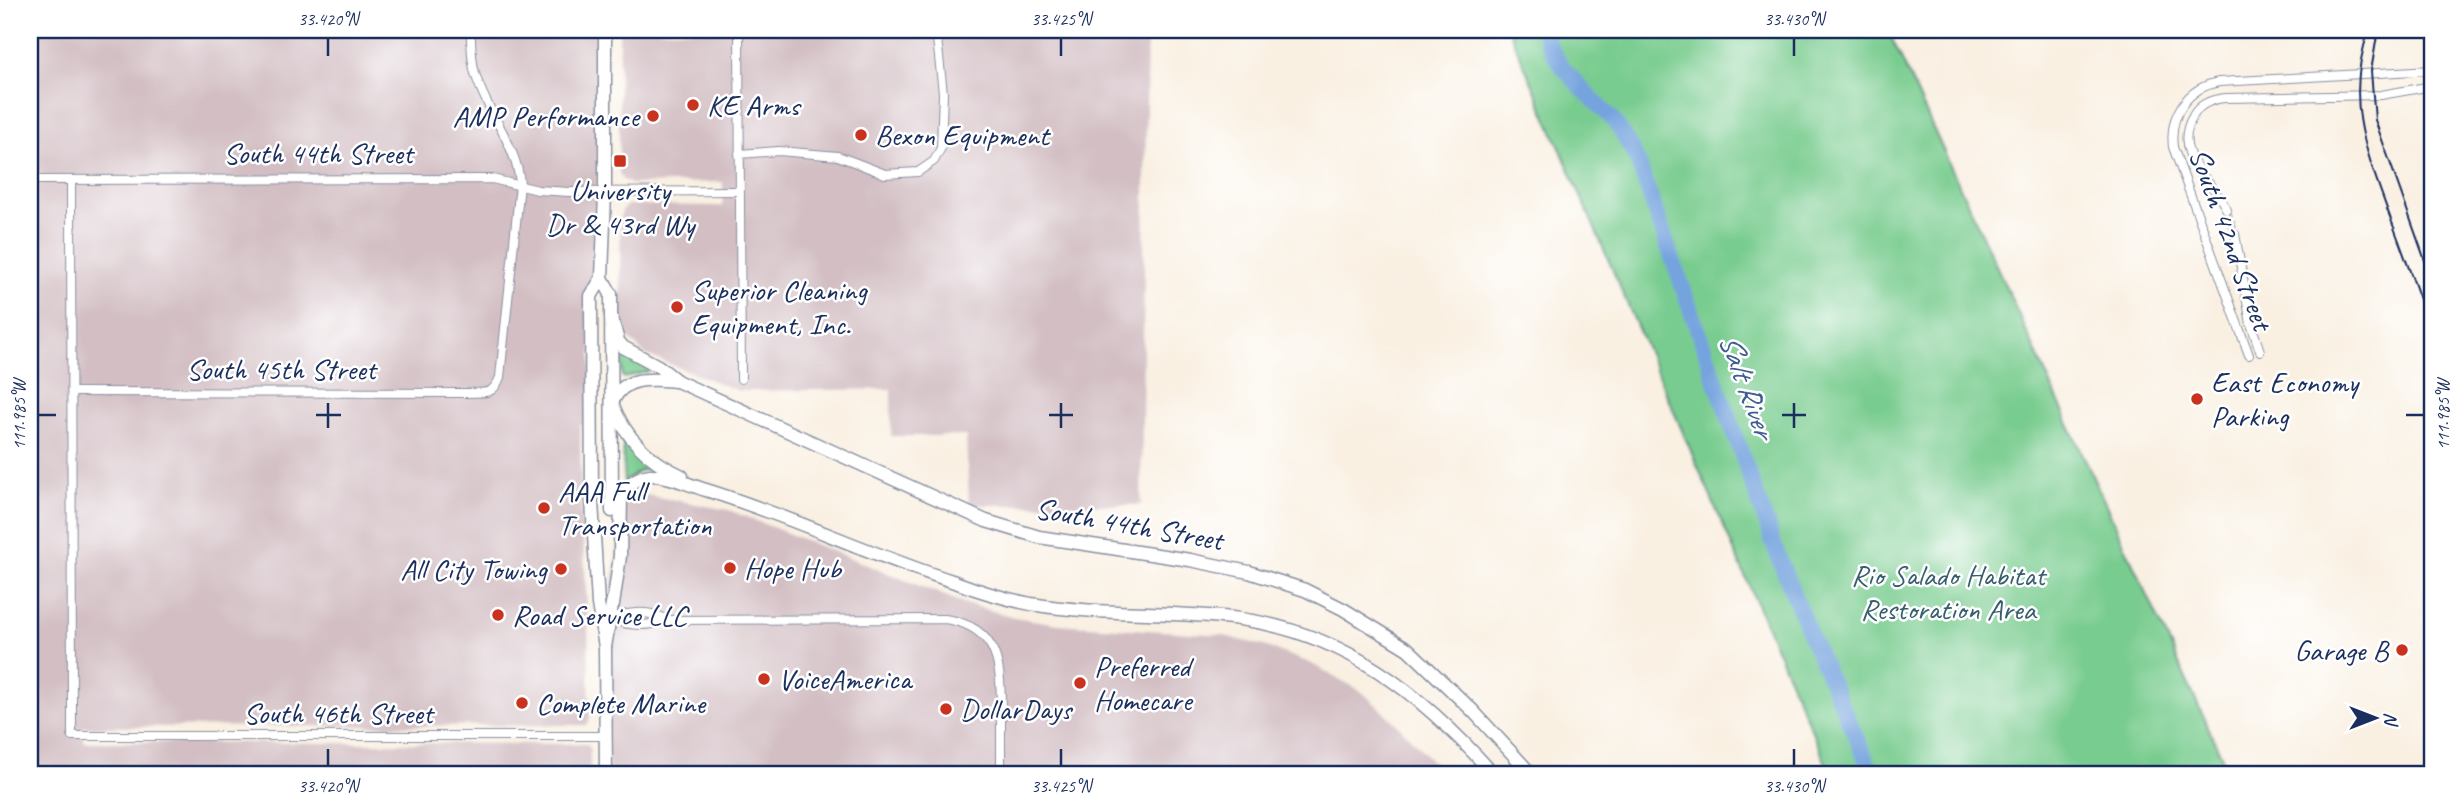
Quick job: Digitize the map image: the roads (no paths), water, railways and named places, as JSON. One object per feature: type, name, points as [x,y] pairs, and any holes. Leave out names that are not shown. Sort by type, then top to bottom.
[{"type":"main road","points":[[605,30],[606,192],[602,278],[591,296],[592,500],[605,620],[605,773]]},
{"type":"main road","points":[[602,278],[611,294],[613,605]]},
{"type":"main road","points":[[611,315],[618,341],[623,347],[658,366],[677,381]]},
{"type":"main road","points":[[612,403],[622,387],[639,380],[677,381]]},
{"type":"main road","name":"South 44th Street","points":[[677,381],[986,521],[1039,537],[1190,560],[1249,572],[1305,590],[1343,609],[1408,649],[1473,711],[1532,775]]},
{"type":"main road","points":[[591,403],[612,403]]},
{"type":"main road","points":[[612,403],[621,423],[641,450],[675,473],[723,495],[954,582],[1012,600],[1059,607],[1233,618],[1312,637],[1371,665],[1402,685],[1494,775]]},
{"type":"main road","points":[[605,620],[613,605],[620,556],[620,502],[625,489],[638,478],[652,475],[723,495]]},
{"type":"street","points":[[470,30],[474,72],[488,106],[517,161],[520,184]]},
{"type":"street","points":[[739,30],[741,379]]},
{"type":"street","points":[[739,154],[779,150],[838,156],[885,174],[918,172],[934,161],[941,148],[943,93],[936,30]]},
{"type":"street","name":"South 42nd Street","points":[[2249,355],[2175,154],[2172,134],[2179,109],[2195,91],[2213,83],[2432,70]]},
{"type":"street","points":[[2257,80],[2257,97]]},
{"type":"street","name":"South 42nd Street","points":[[2227,210],[2194,163],[2188,148],[2187,130],[2195,112],[2208,102],[2226,97],[2381,95],[2432,86]]},
{"type":"street","name":"South 44th Street","points":[[30,180],[492,179],[538,190],[738,191]]},
{"type":"street","points":[[71,180],[73,392]]},
{"type":"street","name":"South 45th Street","points":[[73,392],[489,392],[496,387],[500,377],[520,184]]},
{"type":"street","name":"South 42nd Street","points":[[2235,234],[2251,324],[2260,351]]},
{"type":"street","name":"South 46th Street","points":[[73,392],[72,736],[605,736]]},
{"type":"street","points":[[605,620],[626,613],[656,613],[667,620],[959,621],[983,636],[993,649],[1000,668],[1001,775]]},
{"type":"waterway","name":"Salt River","points":[[1543,30],[1565,70],[1616,124],[1638,162],[1778,556],[1873,775]]},
{"type":"tunnel","points":[[2227,210],[2235,234]]},
{"type":"tram line","points":[[2369,30],[2358,79],[2361,125],[2373,170],[2427,319]]},
{"type":"tram line","points":[[2378,30],[2371,71],[2375,120],[2432,280]]},
{"type":"place","name":"KE Arms","points":[[693,105]]},
{"type":"place","name":"AMP Performance","points":[[653,116]]},
{"type":"place","name":"Bexon Equipment","points":[[861,135]]},
{"type":"place","name":"University Dr & 43rd Wy","points":[[620,161]]},
{"type":"place","name":"Superior Cleaning Equipment, Inc.","points":[[677,307]]},
{"type":"place","name":"East Economy Parking","points":[[2197,399]]},
{"type":"place","name":"AAA Full Transportation","points":[[544,508]]},
{"type":"place","name":"Hope Hub","points":[[730,568]]},
{"type":"place","name":"All City Towing","points":[[561,569]]},
{"type":"place","name":"Road Service LLC","points":[[498,615]]},
{"type":"place","name":"Garage B","points":[[2402,650]]},
{"type":"place","name":"VoiceAmerica","points":[[764,679]]},
{"type":"place","name":"Preferred Homecare","points":[[1080,683]]},
{"type":"place","name":"Complete Marine","points":[[522,703]]},
{"type":"place","name":"DollarDays","points":[[946,709]]},
{"type":"park label","name":"Rio Salado Habitat Restoration Area","points":[[1948,592]]}]
